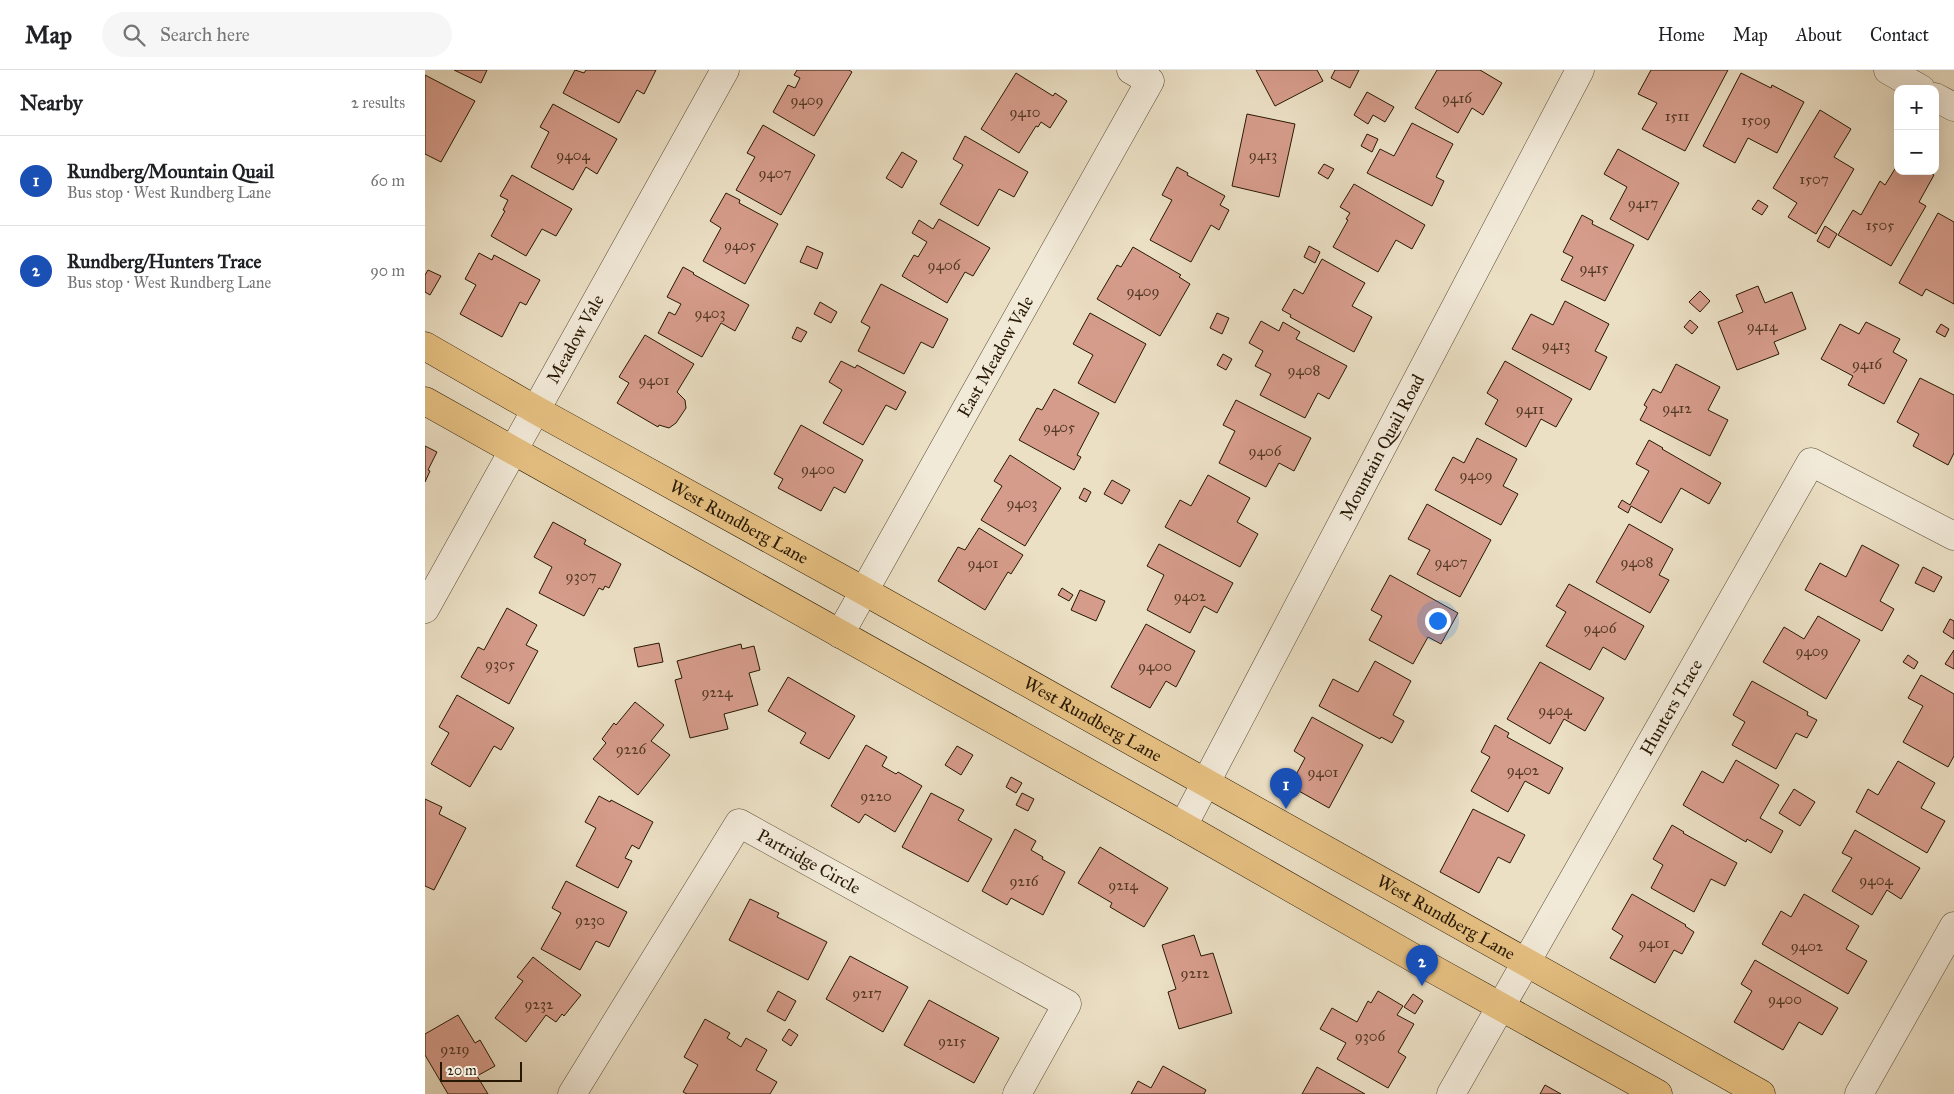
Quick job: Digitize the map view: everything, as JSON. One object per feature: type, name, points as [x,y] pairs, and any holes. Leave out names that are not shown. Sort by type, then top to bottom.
[{"type":"main road","name":"West Rundberg Lane","points":[[425,346],[536,410],[864,590],[1761,1094]]},
{"type":"main road","points":[[425,401],[1659,1094]]},
{"type":"street","name":"Meadow Vale","points":[[425,609],[725,70]]},
{"type":"street","name":"Mountain Quail Road","points":[[1183,826],[1580,70]]},
{"type":"street","points":[[1888,70],[1914,85]]},
{"type":"street","name":"East Meadow Vale","points":[[840,634],[1141,75]]},
{"type":"street","points":[[1939,99],[1954,107]]},
{"type":"street","name":"Hunters Trace","points":[[1451,1094],[1811,462],[1954,536]]},
{"type":"street","name":"Partridge Circle","points":[[572,1094],[739,823],[1067,1004],[1017,1094]]},
{"type":"street","points":[[1859,1094],[1954,926]]},
{"type":"building","points":[[454,70],[487,70],[481,83]]},
{"type":"building","points":[[575,70],[584,73],[586,70],[656,70],[644,94],[637,90],[619,123],[563,93]]},
{"type":"building","points":[[797,70],[849,70],[852,72],[814,136],[773,112],[788,85],[795,88],[800,78],[794,75]]},
{"type":"building","points":[[1256,70],[1317,70],[1323,81],[1275,106]]},
{"type":"building","points":[[1335,70],[1359,70],[1350,88],[1331,78]]},
{"type":"building","points":[[1437,70],[1480,70],[1502,83],[1483,115],[1472,108],[1458,133],[1415,108]]},
{"type":"building","points":[[1651,70],[1728,70],[1685,151],[1642,129],[1657,103],[1638,94]]},
{"type":"building","points":[[1016,73],[1053,96],[1055,93],[1067,101],[1050,128],[1041,122],[1038,127],[1036,126],[1019,153],[981,129]]},
{"type":"building","points":[[1741,73],[1771,88],[1772,85],[1804,102],[1777,153],[1748,138],[1735,163],[1703,146]]},
{"type":"building","points":[[425,75],[475,101],[441,162],[425,154]]},
{"type":"building","points":[[1367,92],[1394,107],[1385,122],[1373,115],[1368,124],[1354,115]]},
{"type":"building","points":[[553,104],[617,139],[597,174],[586,167],[573,190],[531,167],[549,132],[540,127]]},
{"type":"building","points":[[1820,110],[1851,129],[1834,157],[1854,169],[1816,234],[1788,217],[1797,203],[1773,188]]},
{"type":"building","points":[[1247,114],[1295,124],[1279,197],[1232,186]]},
{"type":"building","points":[[1412,123],[1453,144],[1436,177],[1444,181],[1432,206],[1367,173],[1380,149],[1394,156]]},
{"type":"building","points":[[763,125],[815,155],[781,215],[736,190],[755,157],[747,153]]},
{"type":"building","points":[[1367,134],[1378,139],[1372,152],[1361,146]]},
{"type":"building","points":[[965,136],[1028,172],[1014,197],[999,189],[978,226],[940,204],[963,165],[953,159]]},
{"type":"building","points":[[1618,149],[1679,183],[1648,240],[1610,219],[1627,187],[1604,174]]},
{"type":"building","points":[[902,152],[917,161],[902,188],[886,178]]},
{"type":"building","points":[[1324,164],[1334,169],[1328,179],[1318,173]]},
{"type":"building","points":[[1177,167],[1188,173],[1187,175],[1225,196],[1220,205],[1229,210],[1219,230],[1211,225],[1191,262],[1150,240],[1172,200],[1162,195]]},
{"type":"building","points":[[1894,170],[1894,175],[1934,175],[1919,202],[1926,206],[1891,266],[1838,235],[1853,210],[1861,215],[1880,181],[1885,185]]},
{"type":"building","points":[[512,175],[572,209],[556,236],[542,229],[526,256],[491,236],[505,211],[503,210],[508,200],[500,196]]},
{"type":"building","points":[[1354,184],[1425,225],[1412,249],[1396,240],[1378,272],[1333,247],[1350,213],[1340,207]]},
{"type":"building","points":[[726,193],[740,200],[739,203],[778,224],[745,284],[703,261],[721,228],[710,221]]},
{"type":"building","points":[[1758,200],[1768,206],[1762,215],[1752,209]]},
{"type":"building","points":[[1938,213],[1954,222],[1954,304],[1926,289],[1922,296],[1899,283]]},
{"type":"building","points":[[1582,215],[1593,221],[1592,224],[1634,245],[1605,301],[1561,280],[1573,257],[1563,252]]},
{"type":"building","points":[[939,219],[990,248],[973,276],[965,272],[947,303],[902,276],[914,255],[918,257],[927,242],[912,233],[919,220],[933,229]]},
{"type":"building","points":[[1825,226],[1837,234],[1829,248],[1817,241]]},
{"type":"building","points":[[807,246],[823,253],[817,269],[800,262]]},
{"type":"building","points":[[1309,246],[1320,252],[1315,263],[1304,257]]},
{"type":"building","points":[[1133,247],[1181,275],[1179,277],[1190,284],[1160,336],[1097,299],[1117,265],[1121,267]]},
{"type":"building","points":[[479,253],[492,260],[494,255],[540,280],[526,305],[520,302],[502,337],[460,314],[476,285],[465,279]]},
{"type":"building","points":[[1322,259],[1365,283],[1352,306],[1372,317],[1354,352],[1290,317],[1291,315],[1282,310],[1294,289],[1303,294]]},
{"type":"building","points":[[683,267],[749,305],[735,331],[721,323],[702,357],[658,333],[669,312],[675,315],[681,304],[667,297]]},
{"type":"building","points":[[428,270],[441,276],[430,295],[425,292],[425,275]]},
{"type":"building","points":[[881,284],[948,319],[933,348],[921,342],[904,374],[858,351],[870,327],[861,322]]},
{"type":"building","points":[[1758,286],[1765,303],[1792,292],[1806,329],[1774,342],[1779,354],[1737,370],[1718,322],[1743,312],[1736,295]]},
{"type":"building","points":[[1700,291],[1710,301],[1700,312],[1689,302]]},
{"type":"building","points":[[1565,301],[1609,324],[1595,351],[1607,357],[1590,390],[1512,349],[1531,314],[1553,325]]},
{"type":"building","points":[[820,302],[837,312],[831,323],[814,314]]},
{"type":"building","points":[[1090,313],[1146,344],[1115,403],[1078,383],[1093,355],[1073,344]]},
{"type":"building","points":[[1217,313],[1229,318],[1222,334],[1210,328]]},
{"type":"building","points":[[1690,320],[1698,327],[1692,334],[1684,327]]},
{"type":"building","points":[[1261,321],[1279,331],[1283,322],[1300,332],[1296,339],[1347,366],[1329,399],[1318,393],[1305,418],[1260,395],[1271,374],[1255,366],[1263,351],[1249,343]]},
{"type":"building","points":[[1866,322],[1900,339],[1893,352],[1907,360],[1884,404],[1848,385],[1853,376],[1821,359],[1840,324],[1859,334]]},
{"type":"building","points":[[1941,324],[1949,329],[1945,337],[1936,332]]},
{"type":"building","points":[[797,327],[807,332],[801,342],[792,338]]},
{"type":"building","points":[[645,335],[694,364],[677,392],[685,400],[686,408],[676,423],[669,428],[659,425],[658,427],[617,403],[629,383],[619,377]]},
{"type":"building","points":[[1223,354],[1232,359],[1226,370],[1217,365]]},
{"type":"building","points":[[841,361],[855,368],[857,365],[906,392],[896,410],[886,405],[863,445],[823,423],[842,390],[829,382]]},
{"type":"building","points":[[1505,361],[1572,399],[1556,427],[1541,419],[1526,447],[1485,424],[1498,400],[1487,393]]},
{"type":"building","points":[[1676,364],[1720,387],[1708,410],[1728,420],[1710,456],[1640,420],[1647,407],[1644,405],[1653,389],[1661,393]]},
{"type":"building","points":[[1920,378],[1954,395],[1954,453],[1948,465],[1913,446],[1919,434],[1897,422]]},
{"type":"building","points":[[1054,389],[1099,413],[1077,455],[1081,457],[1074,470],[1019,440],[1037,408],[1042,410]]},
{"type":"building","points":[[1236,400],[1311,438],[1294,471],[1279,463],[1266,487],[1219,463],[1235,431],[1223,425]]},
{"type":"building","points":[[801,425],[863,460],[845,493],[834,487],[821,511],[778,488],[783,479],[774,474]]},
{"type":"building","points":[[1477,438],[1517,459],[1503,486],[1518,494],[1501,525],[1435,490],[1453,457],[1464,463]]},
{"type":"building","points":[[1649,440],[1721,483],[1709,504],[1681,488],[1661,523],[1631,506],[1628,513],[1618,507],[1622,500],[1630,505],[1649,471],[1636,464]]},
{"type":"building","points":[[425,446],[437,452],[428,470],[430,471],[425,482]]},
{"type":"building","points":[[1010,455],[1061,488],[1025,546],[981,520],[1002,486],[994,481]]},
{"type":"building","points":[[1208,475],[1250,498],[1237,522],[1258,534],[1240,567],[1165,527],[1180,500],[1191,506]]},
{"type":"building","points":[[1112,480],[1130,490],[1122,504],[1104,494]]},
{"type":"building","points":[[1084,488],[1091,492],[1086,502],[1079,498]]},
{"type":"building","points":[[1427,504],[1491,540],[1460,597],[1417,574],[1430,550],[1408,539]]},
{"type":"building","points":[[553,522],[586,540],[584,544],[621,564],[609,588],[605,586],[603,590],[599,588],[584,616],[539,593],[552,567],[534,557]]},
{"type":"building","points":[[1629,524],[1673,549],[1659,575],[1669,580],[1650,613],[1596,582]]},
{"type":"building","points":[[979,528],[1023,555],[1011,574],[1008,572],[985,610],[938,581],[958,547],[965,550]]},
{"type":"building","points":[[1159,544],[1233,583],[1217,613],[1204,606],[1190,633],[1147,610],[1164,575],[1147,566]]},
{"type":"building","points":[[1862,545],[1899,565],[1880,601],[1894,609],[1882,631],[1805,590],[1820,563],[1846,577]]},
{"type":"building","points":[[1923,567],[1942,577],[1934,592],[1915,583]]},
{"type":"building","points":[[1390,575],[1458,613],[1441,644],[1428,637],[1413,664],[1369,640],[1382,616],[1371,610]]},
{"type":"building","points":[[1569,584],[1644,626],[1625,660],[1603,647],[1590,670],[1546,646],[1566,612],[1556,606]]},
{"type":"building","points":[[1062,588],[1073,595],[1069,601],[1058,595]]},
{"type":"building","points":[[1080,590],[1105,601],[1096,621],[1071,610]]},
{"type":"building","points":[[507,608],[537,625],[526,645],[538,651],[509,704],[461,677],[478,647],[484,650]]},
{"type":"building","points":[[1818,616],[1860,640],[1826,699],[1763,662],[1784,627],[1804,639]]},
{"type":"building","points":[[1950,619],[1954,621],[1954,639],[1943,632]]},
{"type":"building","points":[[1146,624],[1195,651],[1176,687],[1166,681],[1150,708],[1111,687]]},
{"type":"building","points":[[659,643],[663,662],[638,667],[634,648]]},
{"type":"building","points":[[741,644],[742,649],[754,646],[760,670],[749,673],[758,705],[724,714],[728,729],[690,738],[675,680],[682,678],[677,661]]},
{"type":"building","points":[[1954,650],[1954,669],[1945,664]]},
{"type":"building","points":[[1908,655],[1918,662],[1914,669],[1903,662]]},
{"type":"building","points":[[1375,661],[1411,681],[1393,715],[1404,721],[1392,743],[1381,737],[1380,739],[1319,706],[1333,679],[1358,692]]},
{"type":"building","points":[[1540,662],[1604,698],[1585,731],[1564,719],[1550,744],[1507,719]]},
{"type":"building","points":[[1921,675],[1954,694],[1954,756],[1948,767],[1903,742],[1923,706],[1908,698]]},
{"type":"building","points":[[788,677],[855,716],[829,759],[800,743],[806,733],[768,711]]},
{"type":"building","points":[[1752,681],[1808,712],[1807,715],[1817,720],[1807,738],[1796,733],[1776,769],[1732,745],[1745,722],[1733,715]]},
{"type":"building","points":[[457,695],[514,728],[501,750],[494,746],[470,787],[431,764],[449,733],[439,727]]},
{"type":"building","points":[[635,702],[664,725],[651,741],[670,755],[638,795],[593,759],[606,743],[602,739],[614,723],[616,725]]},
{"type":"building","points":[[1312,717],[1363,745],[1329,808],[1290,786],[1305,758],[1294,751]]},
{"type":"building","points":[[1495,725],[1509,733],[1507,737],[1563,768],[1549,794],[1525,781],[1508,812],[1471,791],[1490,757],[1481,752]]},
{"type":"building","points":[[866,745],[887,757],[882,766],[896,774],[898,772],[922,786],[895,832],[865,814],[859,823],[831,806]]},
{"type":"building","points":[[957,746],[973,755],[961,775],[945,765]]},
{"type":"building","points":[[1736,760],[1779,785],[1760,818],[1783,831],[1771,853],[1747,839],[1746,842],[1683,805],[1702,771],[1723,783]]},
{"type":"building","points":[[1898,761],[1935,783],[1921,808],[1945,821],[1927,853],[1856,812],[1868,789],[1878,795]]},
{"type":"building","points":[[1011,777],[1022,783],[1016,793],[1006,787]]},
{"type":"building","points":[[1794,789],[1815,802],[1800,826],[1779,813]]},
{"type":"building","points":[[931,793],[964,810],[958,820],[992,839],[968,882],[902,847]]},
{"type":"building","points":[[1022,793],[1034,799],[1028,811],[1016,805]]},
{"type":"building","points":[[599,796],[610,802],[611,800],[653,822],[639,849],[632,845],[625,858],[632,861],[618,888],[576,866],[596,828],[585,822]]},
{"type":"building","points":[[425,799],[442,807],[439,814],[466,828],[434,890],[425,886]]},
{"type":"building","points":[[1473,809],[1525,835],[1510,863],[1498,857],[1479,893],[1440,872]]},
{"type":"building","points":[[1672,825],[1737,863],[1725,886],[1711,879],[1694,912],[1651,888],[1663,865],[1653,859]]},
{"type":"building","points":[[1015,829],[1036,841],[1031,850],[1043,857],[1042,859],[1065,872],[1043,915],[1011,898],[1007,905],[982,891]]},
{"type":"building","points":[[1855,830],[1920,868],[1901,899],[1887,890],[1872,915],[1832,891],[1852,858],[1842,853]]},
{"type":"building","points":[[1100,847],[1168,888],[1144,927],[1110,907],[1112,903],[1078,883]]},
{"type":"building","points":[[566,881],[627,912],[609,947],[596,941],[580,970],[541,949],[561,913],[552,908]]},
{"type":"building","points":[[1632,894],[1686,925],[1694,932],[1682,954],[1674,950],[1655,983],[1610,958],[1623,936],[1612,929]]},
{"type":"building","points":[[1804,894],[1859,926],[1846,949],[1867,961],[1848,994],[1762,944],[1781,911],[1791,917]]},
{"type":"building","points":[[750,899],[779,913],[777,917],[827,942],[808,980],[729,940]]},
{"type":"building","points":[[1194,935],[1201,956],[1213,953],[1232,1013],[1179,1029],[1168,992],[1176,989],[1162,945]]},
{"type":"building","points":[[850,956],[908,987],[883,1032],[826,999]]},
{"type":"building","points":[[533,957],[581,995],[564,1016],[562,1014],[556,1022],[546,1015],[526,1042],[495,1018],[523,981],[517,977]]},
{"type":"building","points":[[1755,960],[1838,1008],[1822,1035],[1799,1022],[1783,1050],[1734,1022],[1752,991],[1741,984]]},
{"type":"building","points":[[778,991],[796,1001],[785,1021],[767,1011]]},
{"type":"building","points":[[1378,991],[1403,1006],[1397,1015],[1414,1024],[1398,1052],[1406,1057],[1388,1088],[1337,1059],[1346,1043],[1320,1029],[1332,1008],[1357,1022],[1368,1001],[1371,1003]]},
{"type":"building","points":[[1413,994],[1423,1001],[1415,1014],[1404,1007]]},
{"type":"building","points":[[929,1000],[999,1038],[974,1083],[904,1045]]},
{"type":"building","points":[[458,1015],[475,1043],[480,1040],[495,1066],[477,1076],[488,1094],[448,1094],[425,1055],[425,1034]]},
{"type":"building","points":[[705,1019],[730,1033],[727,1038],[741,1047],[746,1038],[767,1050],[756,1070],[777,1082],[770,1094],[687,1094],[683,1092],[698,1065],[684,1057]]},
{"type":"building","points":[[789,1029],[798,1035],[791,1046],[782,1040]]},
{"type":"building","points":[[1163,1066],[1206,1090],[1204,1094],[1131,1094],[1138,1081],[1151,1088]]},
{"type":"building","points":[[1317,1067],[1365,1094],[1302,1094]]},
{"type":"building","points":[[1545,1085],[1561,1094],[1540,1094]]},
{"type":"place","name":"Rundberg/Mountain Quail","points":[[1286,809]]},
{"type":"place","name":"Rundberg/Hunters Trace","points":[[1422,986]]}]
